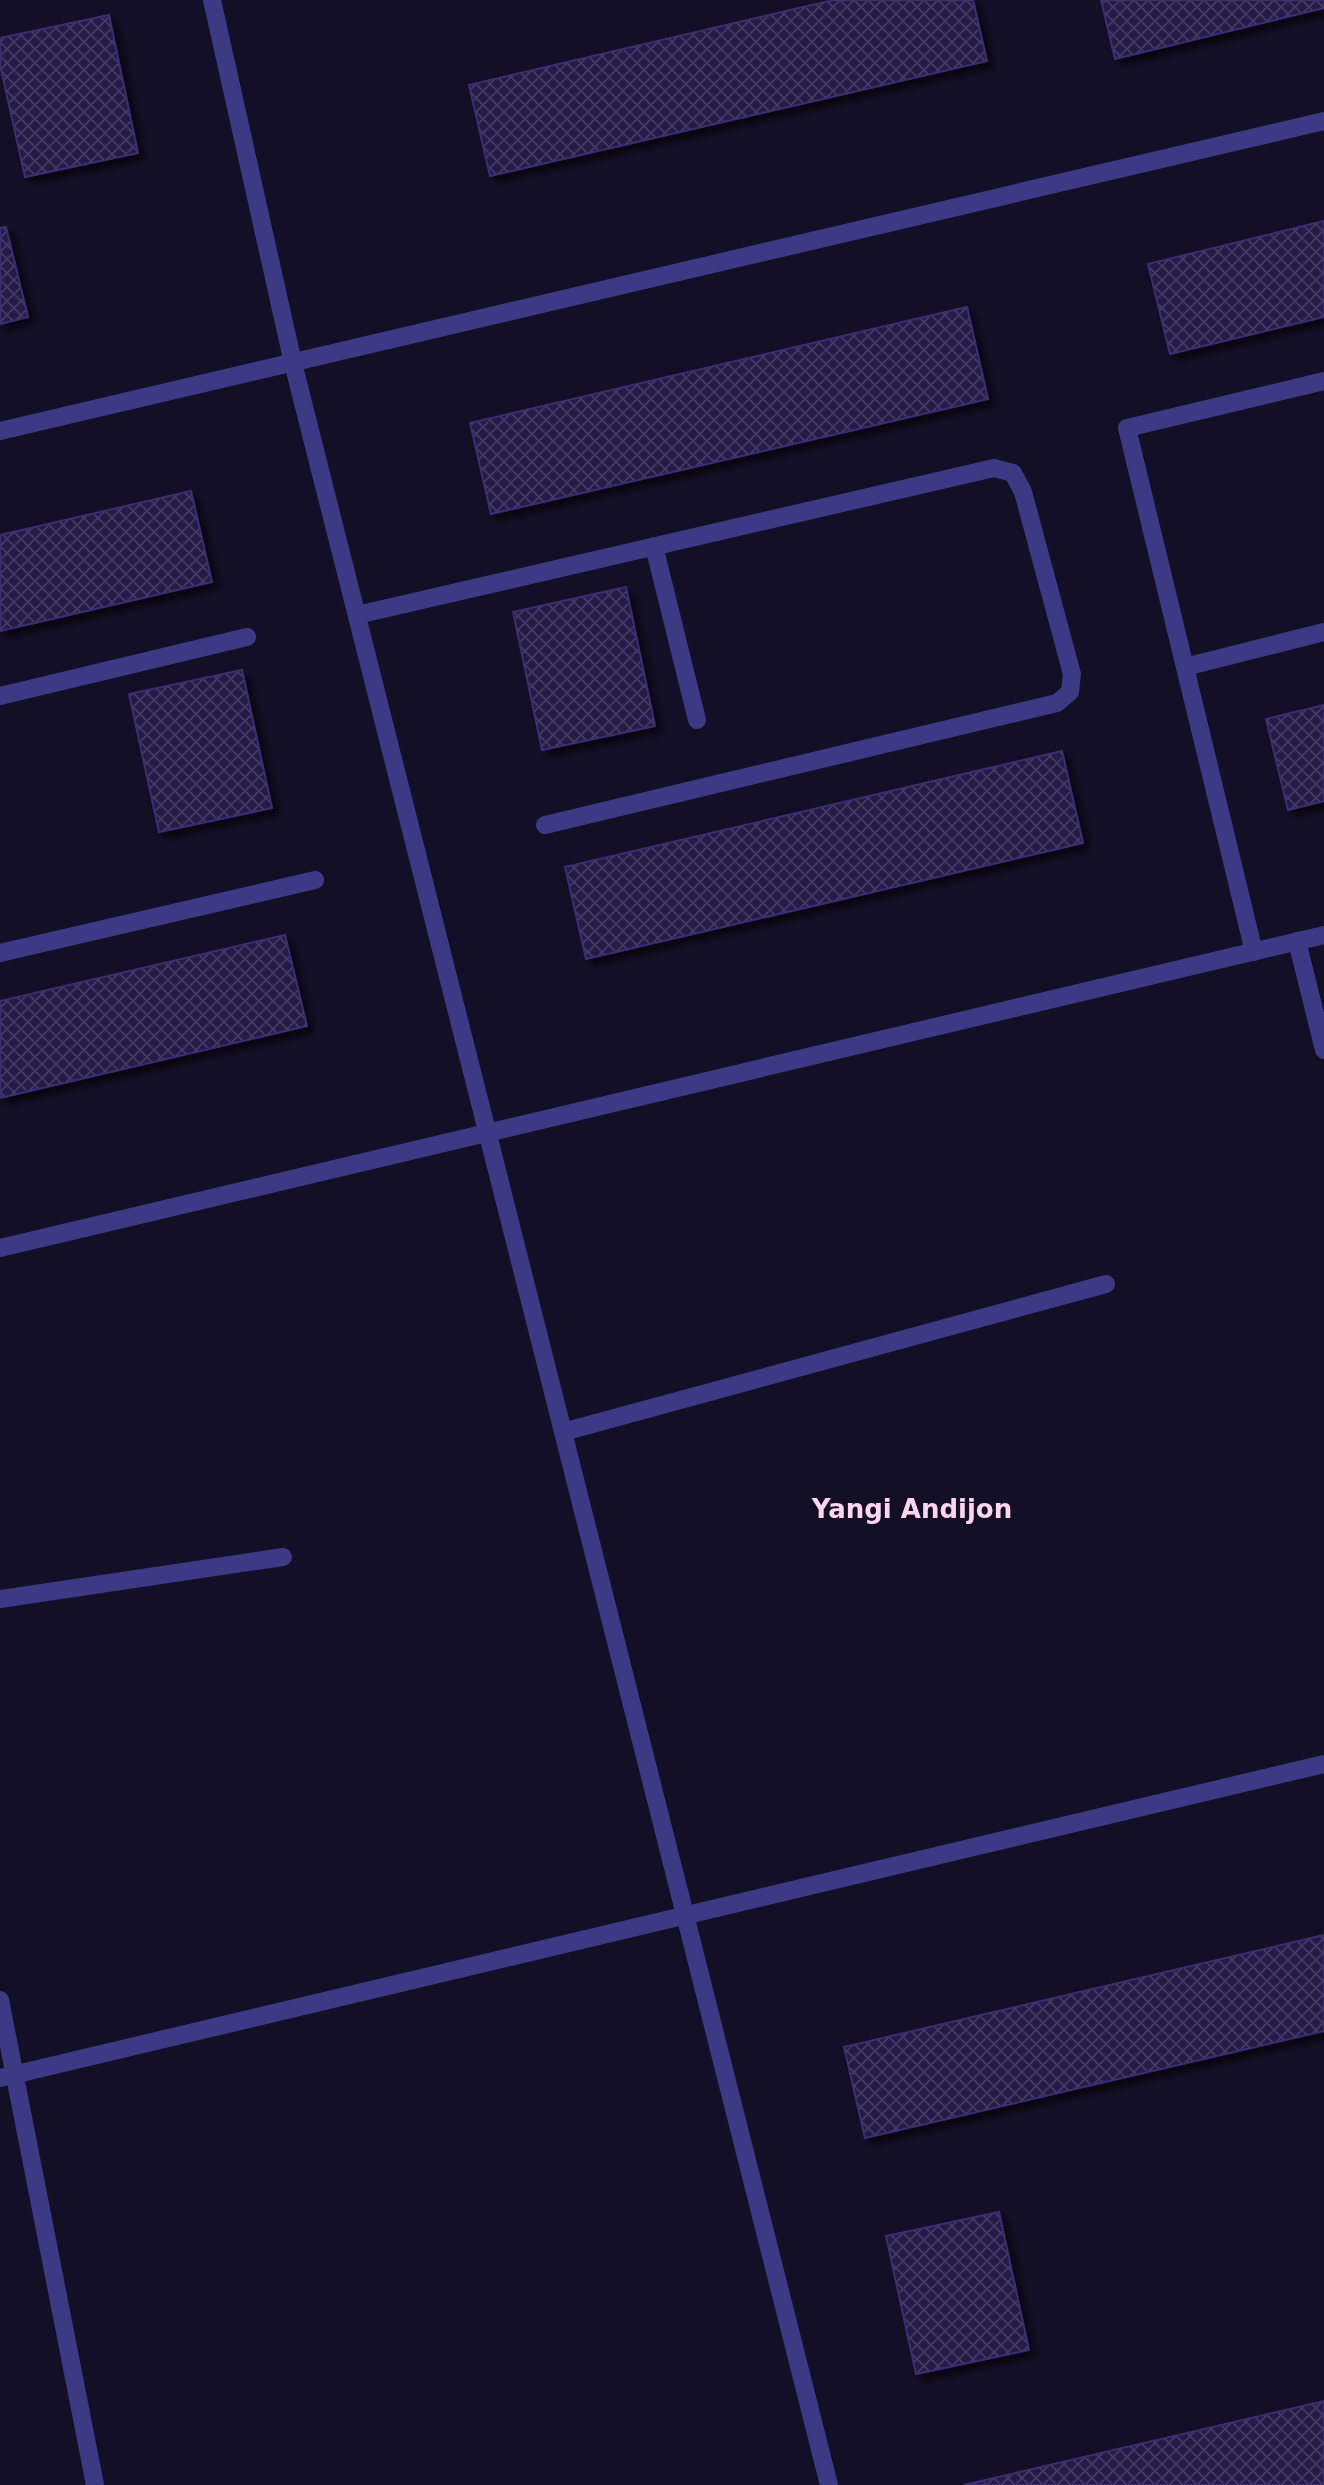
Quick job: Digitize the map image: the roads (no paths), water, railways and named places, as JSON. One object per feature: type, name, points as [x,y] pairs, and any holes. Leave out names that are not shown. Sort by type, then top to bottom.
[{"type":"street","points":[[212,0],[293,363],[829,2485]]},
{"type":"street","points":[[0,431],[1324,121]]},
{"type":"street","points":[[1254,952],[1126,428],[1324,381]]},
{"type":"street","points":[[357,615],[994,468],[1013,473],[1023,492],[1072,674],[1070,692],[1057,703],[545,825]]},
{"type":"street","points":[[654,546],[697,720]]},
{"type":"street","points":[[1185,667],[1324,632]]},
{"type":"street","points":[[0,696],[247,637]]},
{"type":"street","points":[[0,953],[315,880]]},
{"type":"street","points":[[0,1248],[1324,935]]},
{"type":"street","points":[[1297,942],[1324,1050]]},
{"type":"street","points":[[563,1432],[1106,1284]]},
{"type":"street","points":[[0,1599],[283,1557]]},
{"type":"street","points":[[8,2076],[1324,1763]]},
{"type":"street","points":[[0,2000],[8,2076],[95,2485]]},
{"type":"district","name":"Yangi Andijon","points":[[912,1509]]}]
